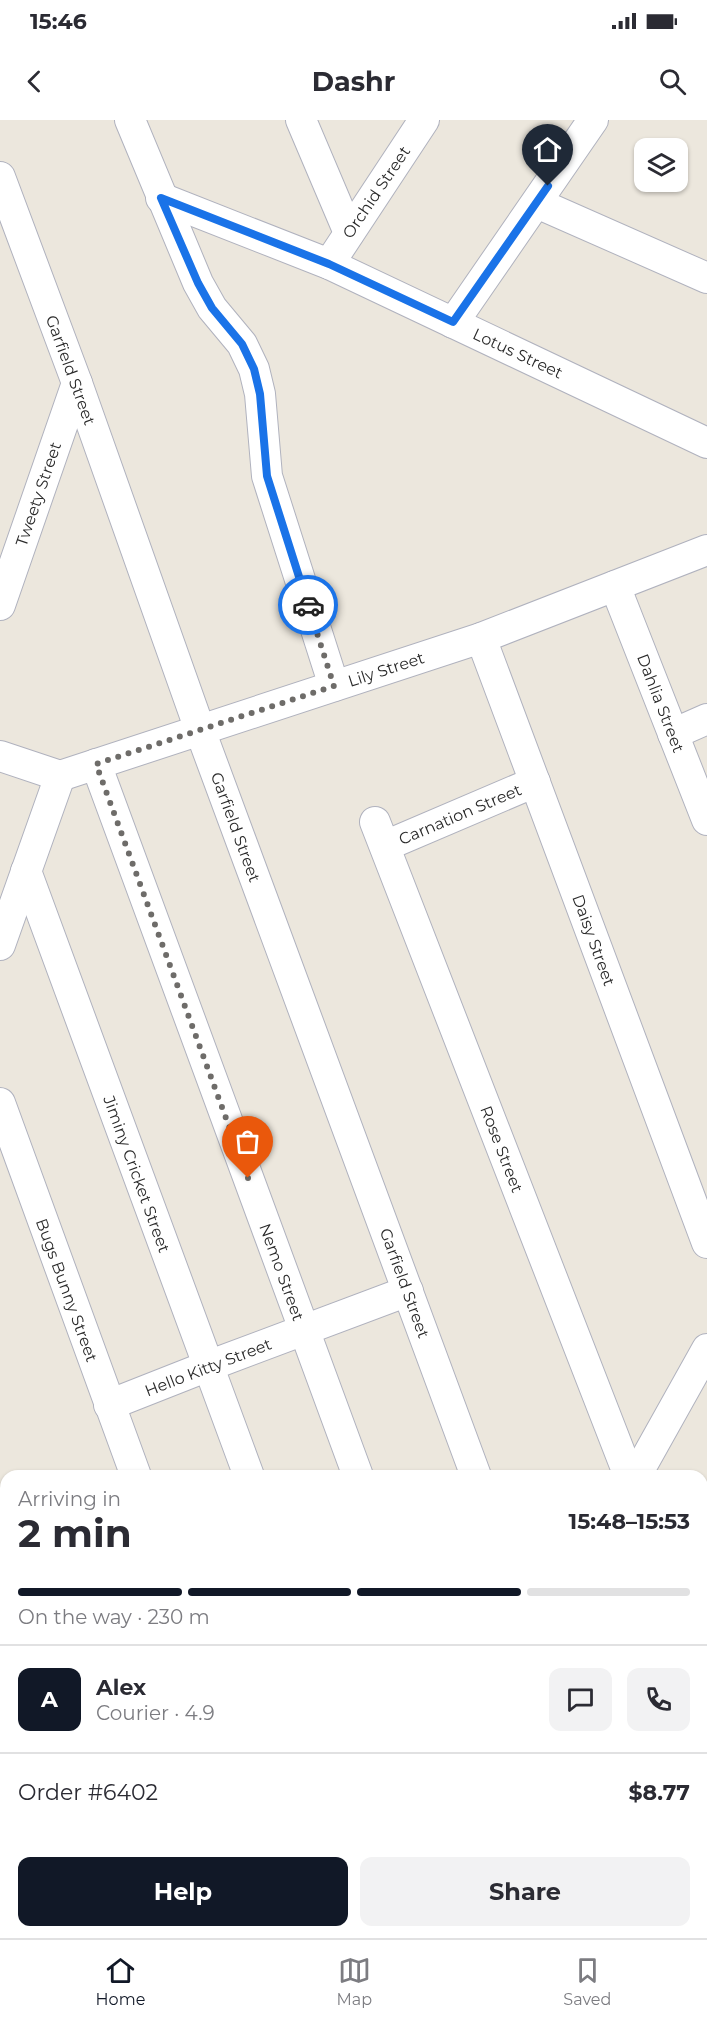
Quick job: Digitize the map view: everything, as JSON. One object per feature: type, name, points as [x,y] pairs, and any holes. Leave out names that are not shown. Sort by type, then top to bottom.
[{"type":"street","points":[[130,120],[198,283],[212,308],[242,344],[254,369],[260,394],[267,476],[334,686]]},
{"type":"street","points":[[301,120],[348,233]]},
{"type":"street","name":"Orchid Street","points":[[329,264],[424,120]]},
{"type":"street","points":[[453,322],[592,120]]},
{"type":"street","name":"Garfield Street","points":[[0,177],[77,383],[200,730],[474,1470]]},
{"type":"street","name":"Lotus Street","points":[[161,198],[329,264],[707,443]]},
{"type":"street","points":[[537,203],[707,278]]},
{"type":"street","name":"Tweety Street","points":[[0,605],[77,383]]},
{"type":"street","name":"Lily Street","points":[[60,776],[481,638],[707,550]]},
{"type":"street","name":"Dahlia Street","points":[[615,586],[707,820]]},
{"type":"street","name":"Daisy Street","points":[[481,638],[707,1243]]},
{"type":"street","points":[[673,734],[707,719]]},
{"type":"street","points":[[0,756],[60,776],[0,945]]},
{"type":"street","name":"Nemo Street","points":[[96,764],[356,1470]]},
{"type":"street","name":"Carnation Street","points":[[380,834],[535,782]]},
{"type":"street","name":"Rose Street","points":[[380,834],[627,1470]]},
{"type":"street","name":"Jiminy Cricket Street","points":[[26,871],[247,1470]]},
{"type":"street","name":"Bugs Bunny Street","points":[[0,1103],[134,1470]]},
{"type":"street","name":"Hello Kitty Street","points":[[109,1406],[208,1365],[408,1291]]},
{"type":"street","points":[[639,1470],[707,1349]]},
{"type":"way so far","points":[[248,1178],[96,764],[334,686],[308,605]]},
{"type":"route","points":[[308,605],[267,476],[260,394],[254,369],[242,344],[212,308],[198,283],[161,198],[329,264],[453,322],[548,186]]}]
